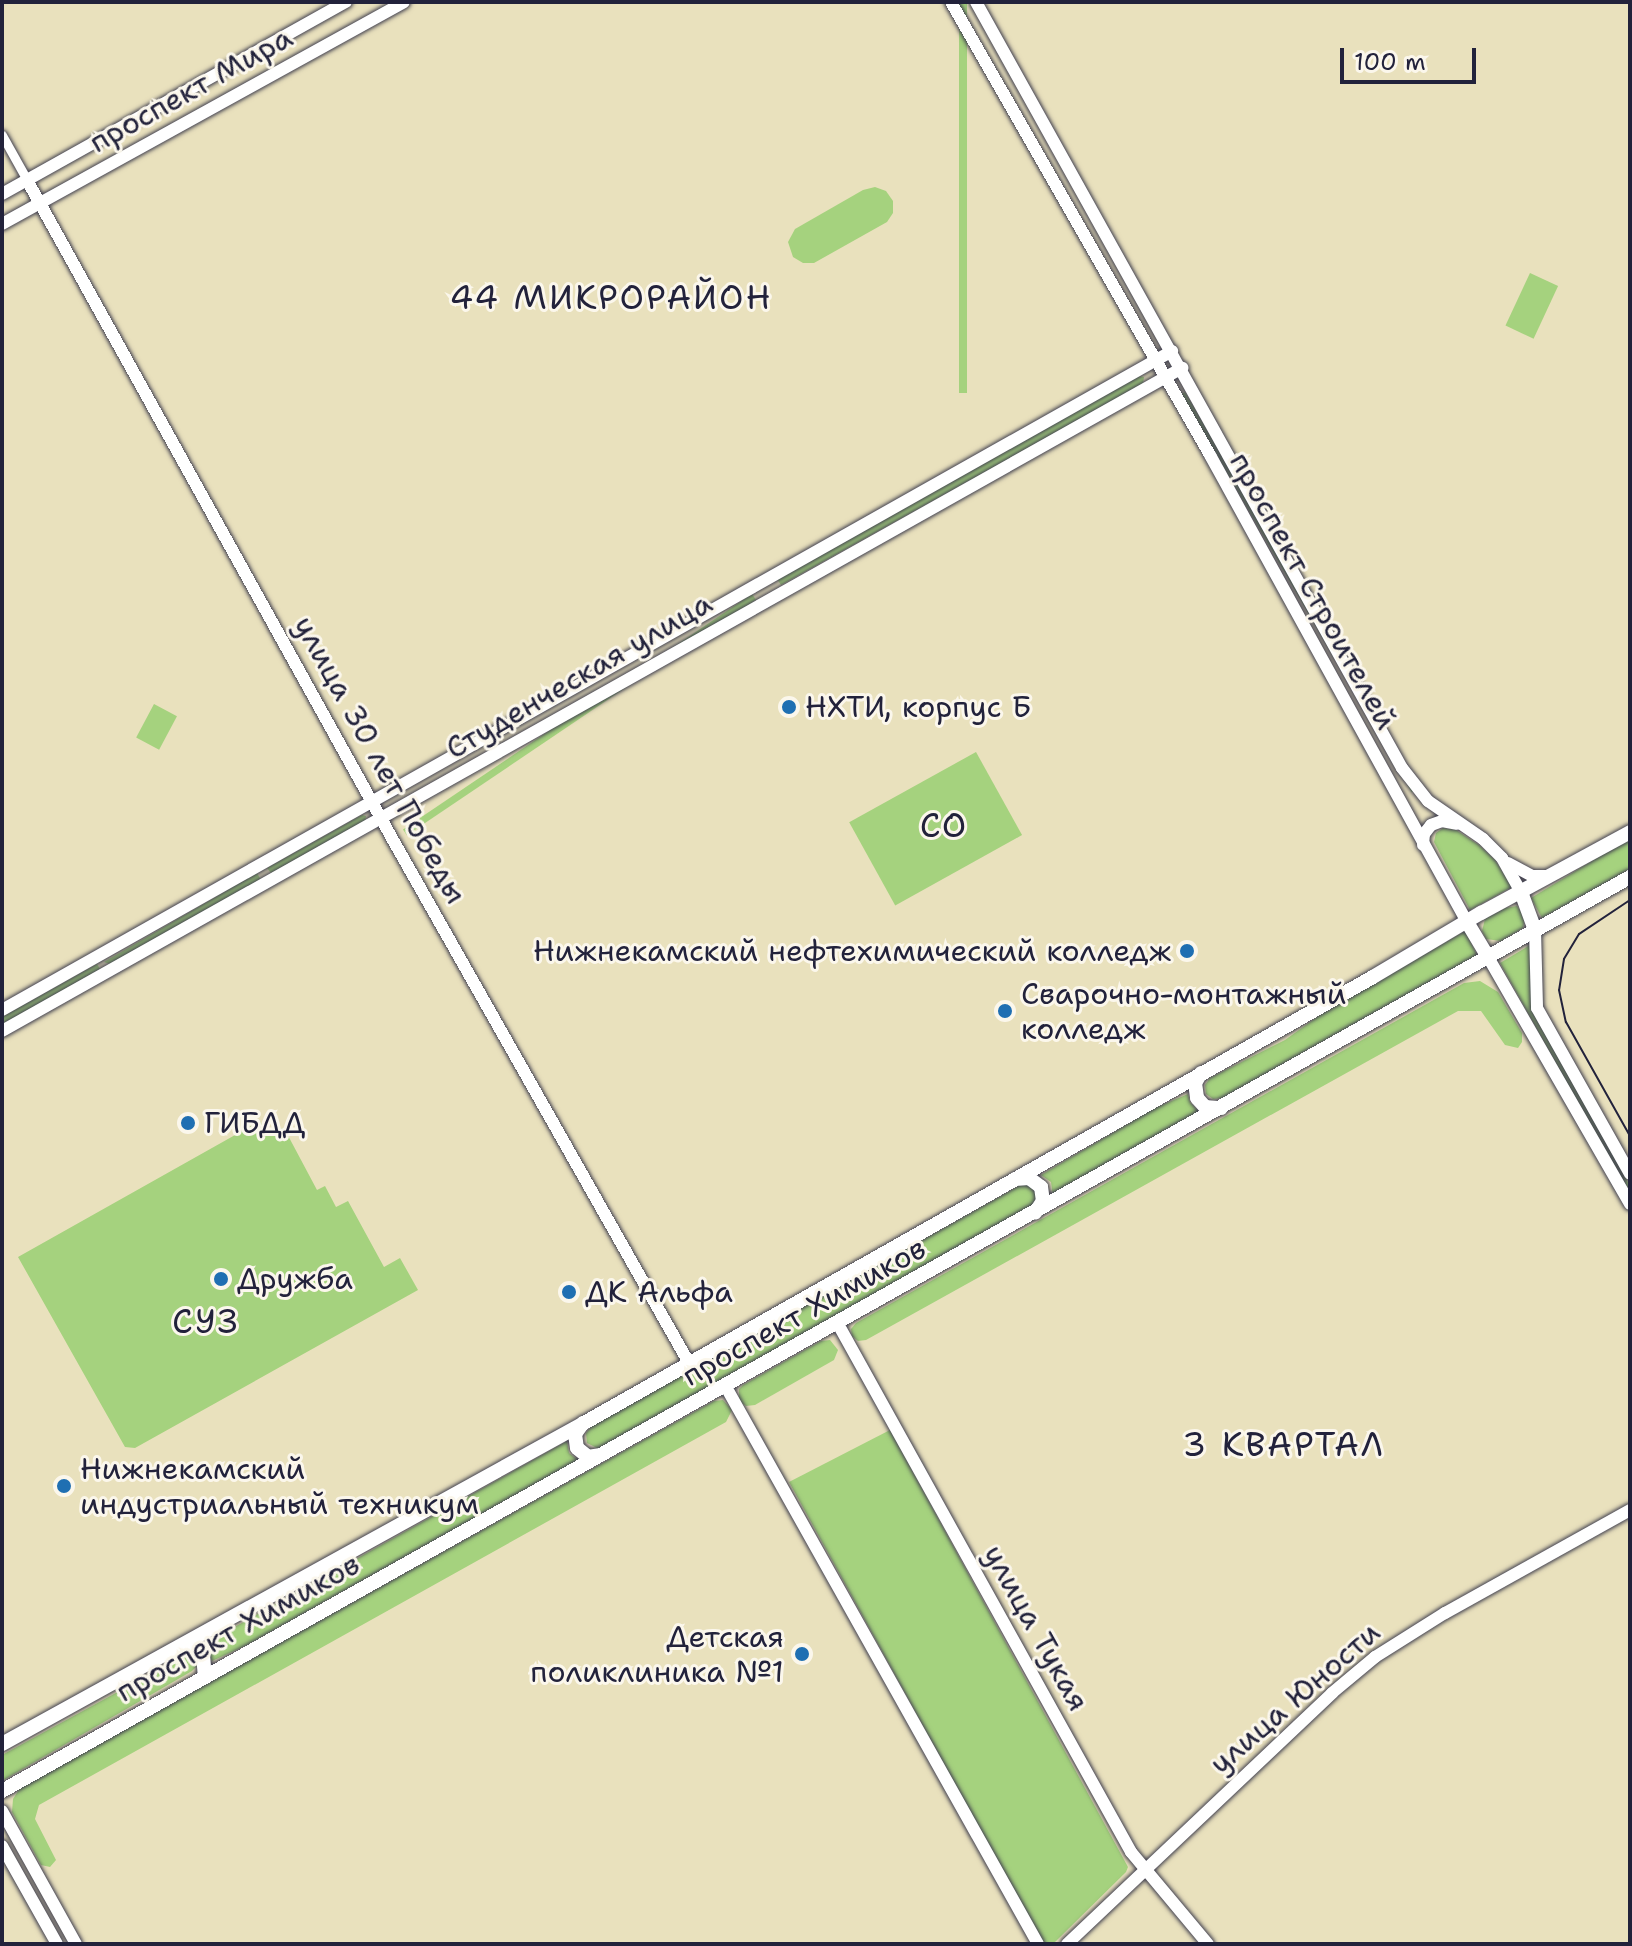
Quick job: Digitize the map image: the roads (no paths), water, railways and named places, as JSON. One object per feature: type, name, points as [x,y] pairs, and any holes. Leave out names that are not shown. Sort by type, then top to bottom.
[{"type":"main road","name":"проспект Мира","points":[[2,194],[346,2]]},
{"type":"main road","name":"проспект Мира","points":[[2,224],[404,2]]},
{"type":"main road","name":"проспект Строителей","points":[[951,2],[1166,378],[1425,849],[1630,1204]]},
{"type":"main road","name":"проспект Строителей","points":[[976,2],[1417,790],[1502,858],[1521,892],[1535,930],[1537,1008],[1630,1174]]},
{"type":"main road","name":"улица 30 лет Победы","points":[[27,180],[689,1363]]},
{"type":"main road","name":"Студенческая улица","points":[[2,1010],[1172,351]]},
{"type":"main road","name":"Студенческая улица","points":[[2,1031],[1182,368]]},
{"type":"main road","points":[[770,578],[780,592]]},
{"type":"main road","points":[[754,588],[760,590],[764,601]]},
{"type":"main road","points":[[1399,802],[1416,801],[1417,790]]},
{"type":"main road","points":[[1425,849],[1424,834],[1431,825],[1442,821],[1464,826]]},
{"type":"main road","name":"проспект Химиков","points":[[2,1744],[584,1423],[1630,832]]},
{"type":"main road","points":[[1502,858],[1532,876],[1549,876]]},
{"type":"main road","points":[[252,870],[264,873],[263,884]]},
{"type":"main road","name":"проспект Химиков","points":[[2,1791],[1630,877]]},
{"type":"main road","points":[[104,953],[101,966],[113,969]]},
{"type":"main road","points":[[1202,1073],[1195,1083],[1197,1098],[1209,1108],[1222,1108]]},
{"type":"main road","points":[[1015,1179],[1029,1178],[1041,1187],[1043,1201],[1034,1213]]},
{"type":"main road","name":"улица Тукая","points":[[838,1324],[1000,1620],[1144,1870],[1208,1944]]},
{"type":"main road","points":[[726,1387],[1038,1944]]},
{"type":"main road","points":[[584,1423],[575,1434],[577,1448],[588,1457],[602,1455]]},
{"type":"main road","name":"улица Юности","points":[[1067,1944],[1332,1693],[1375,1657],[1445,1613],[1630,1510]]},
{"type":"main road","points":[[185,1644],[203,1655],[205,1677]]},
{"type":"main road","points":[[2,1811],[76,1944]]},
{"type":"main road","points":[[2,1846],[57,1944]]},
{"type":"street","points":[[2,135],[27,180]]},
{"type":"tram line","points":[[1630,900],[1579,934],[1564,959],[1559,990],[1566,1022],[1630,1136]]},
{"type":"place","name":"НХТИ, корпус Б","points":[[789,707]]},
{"type":"place","name":"Нижнекамский нефтехимический колледж","points":[[1187,951]]},
{"type":"place","name":"Сварочно-монтажный колледж","points":[[1005,1011]]},
{"type":"place","name":"ГИБДД","points":[[188,1123]]},
{"type":"place","name":"Дружба","points":[[221,1279]]},
{"type":"place","name":"ДК Альфа","points":[[569,1292]]},
{"type":"place","name":"Нижнекамский индустриальный техникум","points":[[64,1486]]},
{"type":"place","name":"Детская поликлиника №1","points":[[802,1654]]},
{"type":"district","name":"44 МИКРОРАЙОН","points":[[611,298]]},
{"type":"district","name":"СО","points":[[944,826]]},
{"type":"district","name":"СУЗ","points":[[206,1322]]},
{"type":"district","name":"3 КВАРТАЛ","points":[[1284,1445]]}]
